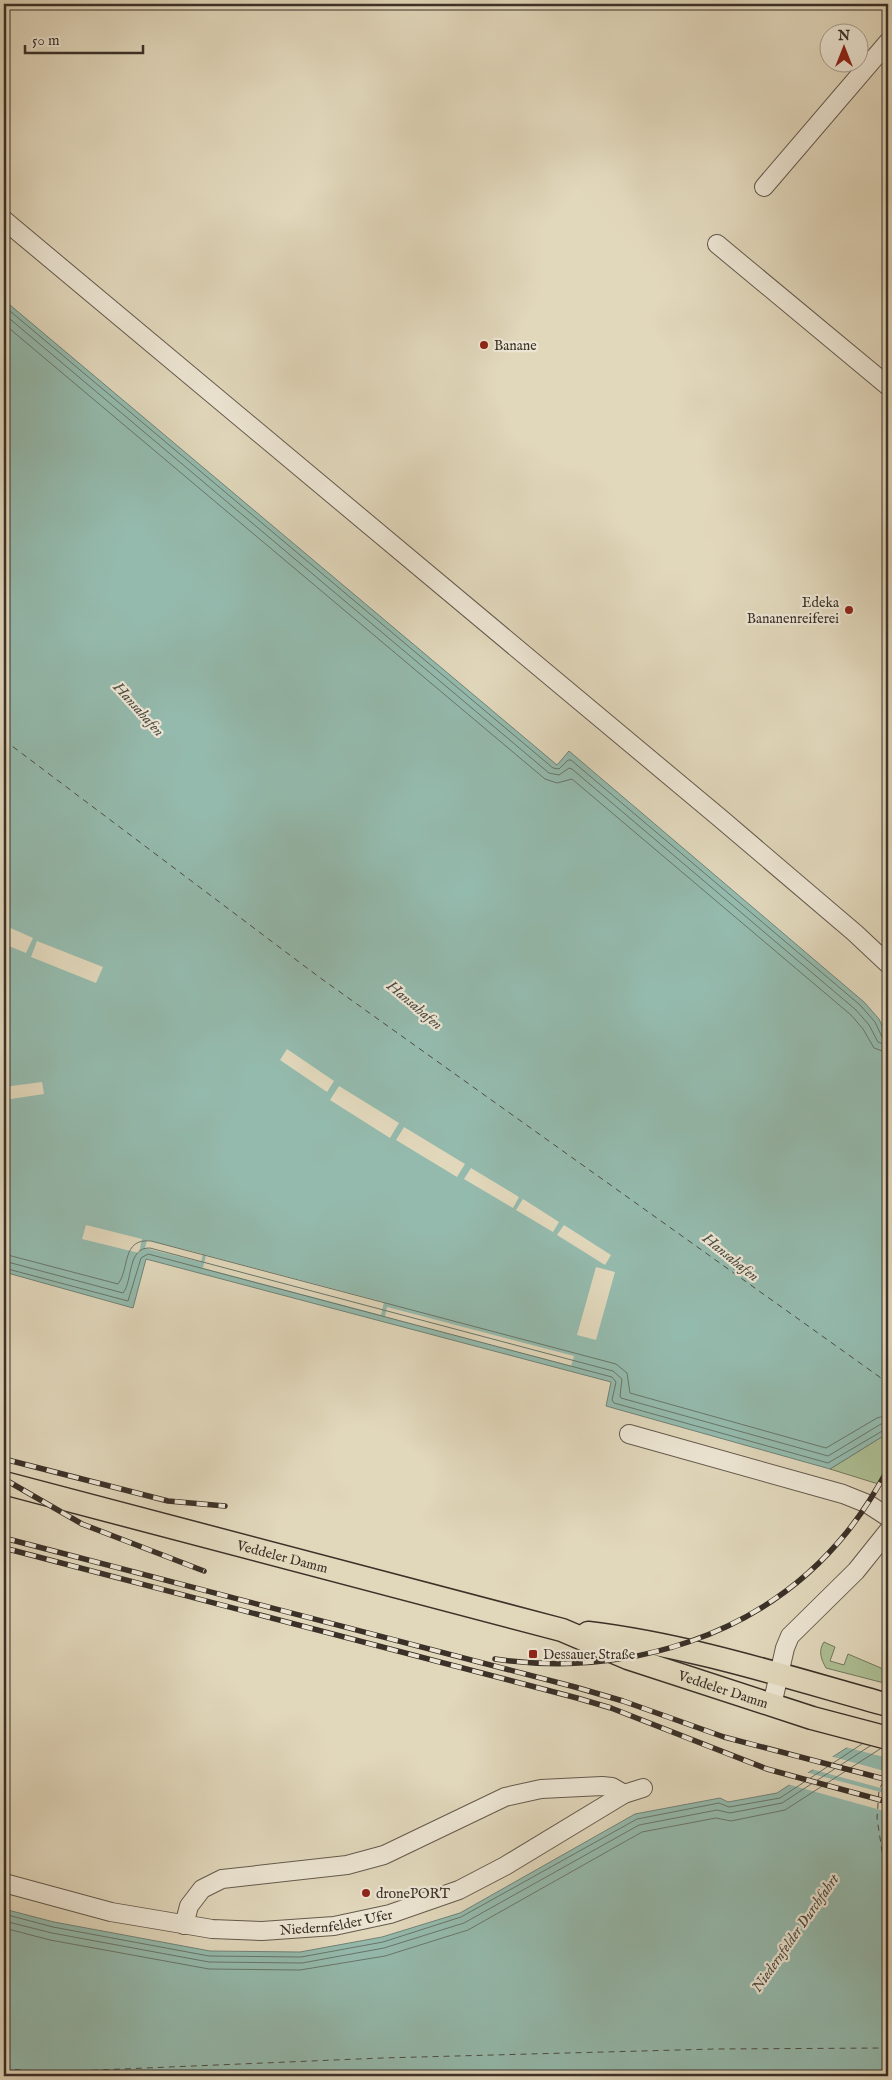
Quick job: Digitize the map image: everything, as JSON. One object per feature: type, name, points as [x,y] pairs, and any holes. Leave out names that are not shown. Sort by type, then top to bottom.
[{"type":"main road","name":"Veddeler Damm","points":[[4,1483],[562,1630],[630,1638],[888,1704]]},
{"type":"main road","name":"Veddeler Damm","points":[[562,1630],[628,1658],[812,1718],[878,1735]]},
{"type":"street","points":[[764,187],[888,42]]},
{"type":"street","points":[[4,220],[720,818],[855,933],[888,964]]},
{"type":"street","points":[[717,244],[888,386]]},
{"type":"street","points":[[629,1434],[843,1494],[868,1504],[888,1517]]},
{"type":"street","points":[[772,1705],[785,1648],[790,1636],[856,1571],[888,1531]]},
{"type":"street","points":[[184,1925],[189,1906],[202,1889],[222,1879],[347,1865],[384,1855],[505,1797],[524,1791],[602,1786],[612,1787],[624,1794]]},
{"type":"street","name":"Niedernfelder Ufer","points":[[4,1883],[111,1912],[212,1929],[262,1931],[334,1926],[390,1914],[459,1890],[505,1866],[624,1794],[643,1788]]},
{"type":"green space","points":[[888,1433],[888,1487],[830,1469]]},
{"type":"green space","points":[[824,1642],[835,1647],[830,1661],[844,1665],[848,1654],[888,1671],[888,1684],[826,1668],[821,1655]]},
{"type":"water","name":"Hansahafen","points":[[4,300],[557,765],[569,751],[864,1002],[879,1019],[888,1039],[888,1433],[830,1469],[606,1406],[611,1382],[146,1259],[133,1308],[4,1272]]},
{"type":"water","name":"Niedernfelder Durchfahrt","points":[[888,1721],[888,2076],[4,2076],[4,1909],[54,1922],[210,1951],[300,1952],[382,1937],[460,1913],[635,1814],[720,1798],[728,1802],[777,1793]]},
{"type":"pier","points":[[4,925],[33,938],[26,953],[4,944]]},
{"type":"pier","points":[[37,941],[103,967],[96,983],[31,957]]},
{"type":"pier","points":[[287,1049],[334,1081],[327,1092],[280,1060]]},
{"type":"pier","points":[[42,1082],[44,1094],[4,1100],[4,1087]]},
{"type":"pier","points":[[339,1086],[399,1123],[390,1138],[330,1100]]},
{"type":"pier","points":[[404,1127],[465,1164],[457,1177],[396,1140]]},
{"type":"pier","points":[[471,1168],[519,1197],[513,1208],[464,1179]]},
{"type":"pier","points":[[523,1199],[559,1222],[553,1232],[516,1210]]},
{"type":"pier","points":[[86,1225],[142,1239],[139,1253],[82,1239]]},
{"type":"pier","points":[[564,1225],[611,1255],[605,1265],[557,1235]]},
{"type":"pier","points":[[147,1240],[203,1254],[201,1262],[145,1248]]},
{"type":"pier","points":[[206,1255],[384,1302],[381,1315],[203,1268]]},
{"type":"pier","points":[[596,1267],[615,1272],[596,1340],[577,1335]]},
{"type":"pier","points":[[387,1307],[574,1356],[571,1366],[385,1317]]},
{"type":"pier","points":[[888,1719],[888,1758],[845,1747],[852,1742]]},
{"type":"pier","points":[[830,1756],[888,1772],[888,1790],[811,1769]]},
{"type":"pier","points":[[805,1772],[888,1794],[888,1812],[787,1784]]},
{"type":"ferry route","points":[[4,740],[319,977],[888,1383]]},
{"type":"ferry route","points":[[888,1772],[879,1790],[877,1818],[888,1891]]},
{"type":"ferry route","points":[[4,2069],[51,2072],[382,2058],[715,2049],[888,2048]]},
{"type":"railway","points":[[4,1459],[168,1501],[225,1506]]},
{"type":"railway","points":[[495,1659],[544,1663],[593,1662],[641,1655],[688,1642],[733,1623],[775,1599],[813,1568],[847,1532],[869,1501],[888,1469]]},
{"type":"railway","points":[[4,1479],[82,1524],[204,1571]]},
{"type":"railway","points":[[4,1538],[575,1687],[623,1701],[724,1737],[888,1780]]},
{"type":"railway","points":[[4,1548],[577,1698],[611,1708],[767,1769],[888,1802]]},
{"type":"place","name":"Banane","points":[[484,345]]},
{"type":"place","name":"Edeka Bananenreiferei","points":[[849,610]]},
{"type":"place","name":"Dessauer Straße","points":[[533,1654]]},
{"type":"place","name":"dronePORT","points":[[366,1893]]}]
